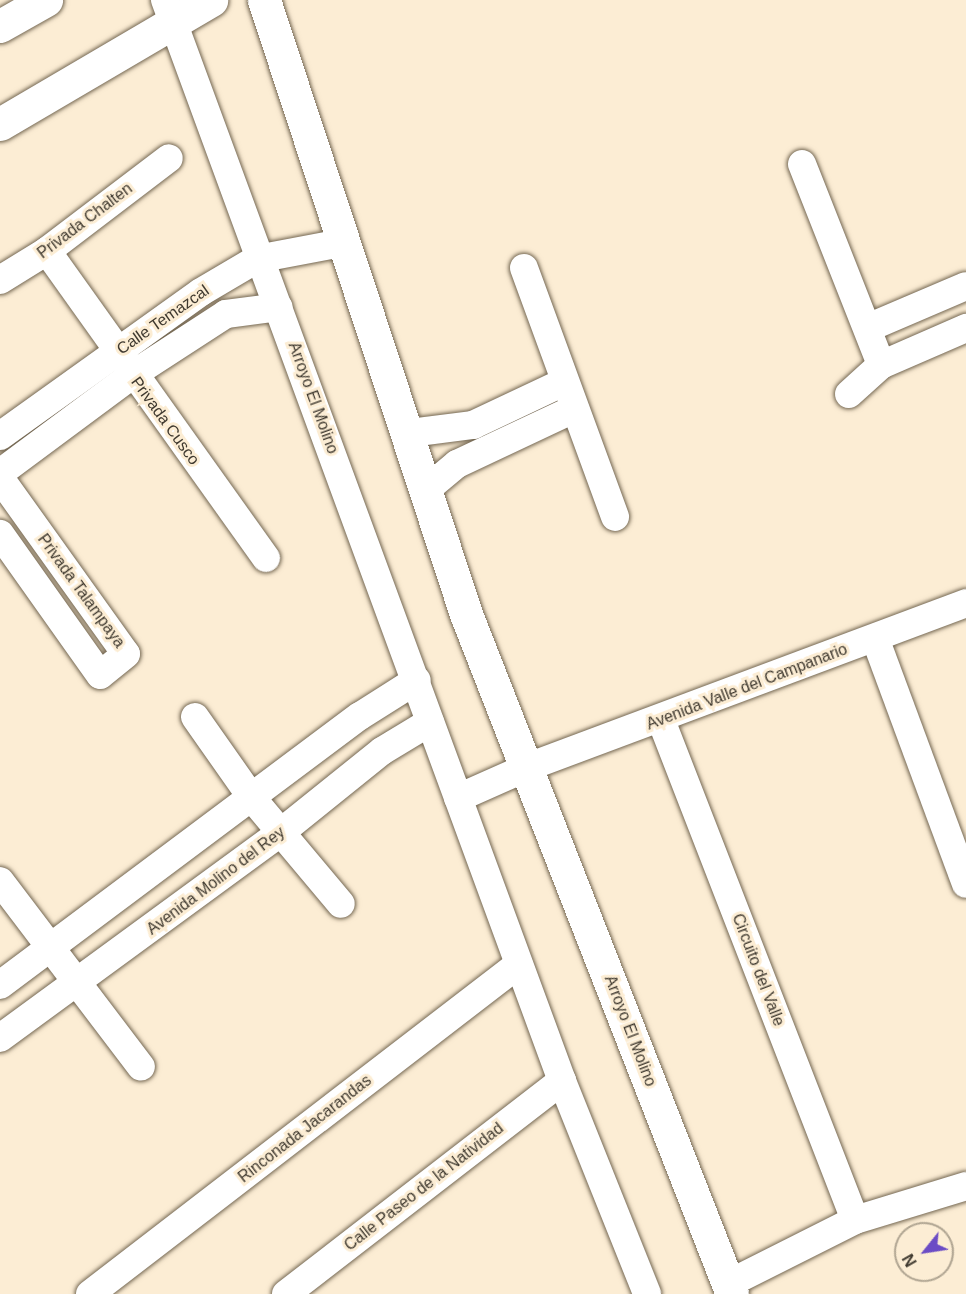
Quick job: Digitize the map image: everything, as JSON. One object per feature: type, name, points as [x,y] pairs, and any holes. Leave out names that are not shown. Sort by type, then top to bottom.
[{"type":"street","points":[[0,26],[46,0]]},
{"type":"street","points":[[0,124],[169,11],[212,0]]},
{"type":"street","name":"Arroyo El Molino","points":[[264,0],[342,243],[410,433],[466,614],[528,767],[730,1289]]},
{"type":"street","name":"Arroyo El Molino","points":[[169,11],[257,259],[279,307],[562,1081],[647,1294]]},
{"type":"street","name":"Privada Chalten","points":[[0,280],[47,251],[169,158]]},
{"type":"street","points":[[802,164],[870,327],[881,365]]},
{"type":"street","name":"Calle Temazcal","points":[[0,473],[125,363],[257,259],[342,243]]},
{"type":"street","name":"Privada Cusco","points":[[47,251],[266,558]]},
{"type":"street","points":[[524,268],[615,517]]},
{"type":"street","points":[[870,327],[966,286]]},
{"type":"street","name":"Calle Temazcal","points":[[0,436],[125,363],[226,314],[279,307]]},
{"type":"street","points":[[849,394],[881,365],[966,328]]},
{"type":"street","points":[[410,433],[473,425],[569,395]]},
{"type":"street","points":[[428,489],[457,464],[569,395]]},
{"type":"street","name":"Privada Talampaya","points":[[0,478],[126,654],[100,675],[0,534]]},
{"type":"street","name":"Avenida Valle del Campanario","points":[[528,767],[661,720],[966,603]]},
{"type":"street","points":[[875,638],[966,884]]},
{"type":"street","points":[[0,985],[360,716],[417,680]]},
{"type":"street","points":[[360,716],[382,751]]},
{"type":"street","points":[[195,717],[252,798],[340,904]]},
{"type":"street","name":"Circuito del Valle","points":[[661,720],[855,1220]]},
{"type":"street","name":"Avenida Molino del Rey","points":[[0,1038],[77,984],[280,833],[382,751],[430,722]]},
{"type":"street","points":[[458,798],[528,767]]},
{"type":"street","points":[[0,881],[47,948],[141,1067]]},
{"type":"street","name":"Rinconada Jacarandas","points":[[90,1294],[519,963]]},
{"type":"street","name":"Calle Paseo de la Natividad","points":[[286,1294],[562,1081]]},
{"type":"street","points":[[730,1289],[855,1220],[966,1186]]}]
